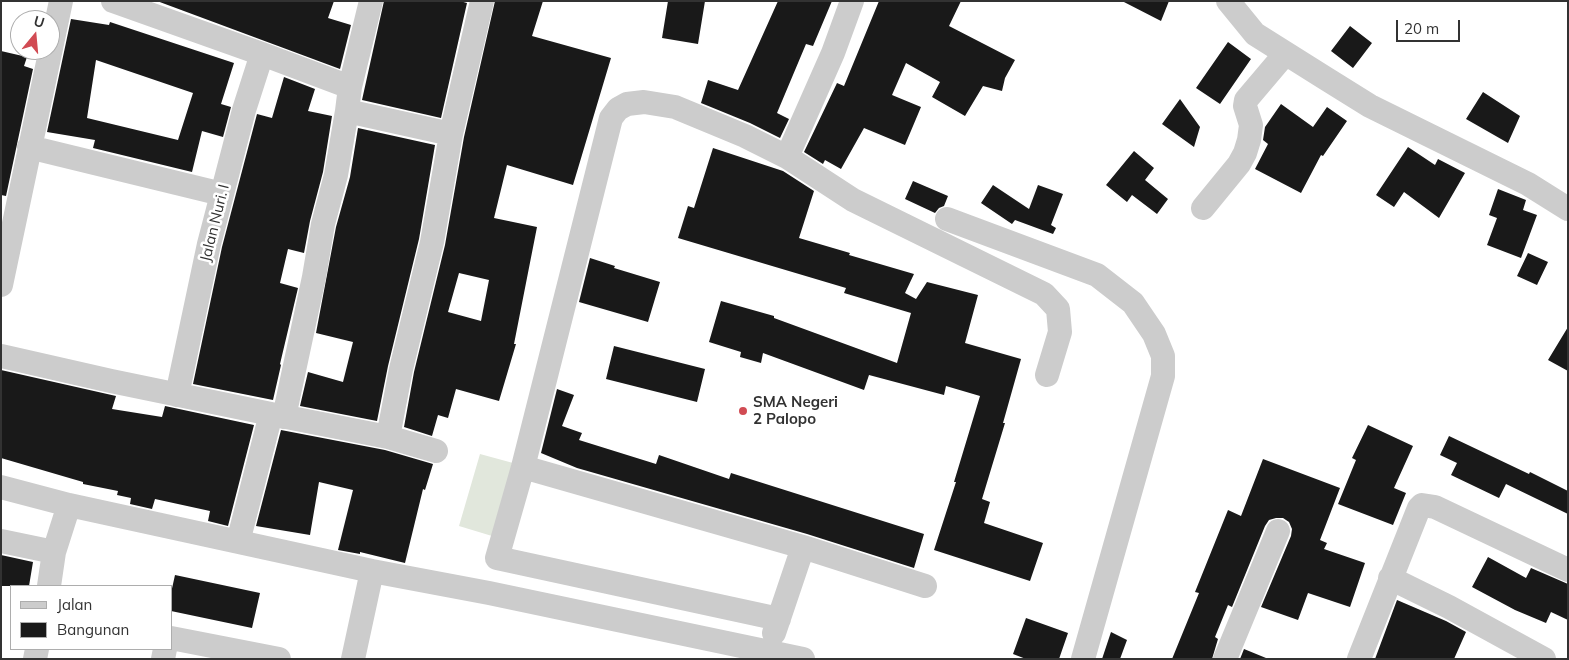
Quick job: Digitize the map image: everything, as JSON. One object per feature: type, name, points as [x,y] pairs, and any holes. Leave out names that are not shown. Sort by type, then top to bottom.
[{"type":"street","points":[[1,285],[61,1]]},
{"type":"street","points":[[113,1],[262,54],[350,88]]},
{"type":"street","points":[[238,542],[277,416],[314,277],[323,224],[336,176],[350,88],[370,1]]},
{"type":"street","points":[[388,438],[401,369],[432,242],[451,134],[482,1]]},
{"type":"street","points":[[787,157],[833,53],[852,1]]},
{"type":"street","points":[[1228,1],[1255,34],[1285,54],[1370,106],[1528,184],[1568,209]]},
{"type":"street","name":"Jalan Nuri. I","points":[[177,395],[194,310],[222,194],[244,110],[262,54]]},
{"type":"street","points":[[1203,208],[1239,164],[1245,153],[1251,125],[1245,106],[1246,100],[1285,54]]},
{"type":"street","points":[[488,593],[523,467],[611,118],[618,109],[627,104],[644,102],[675,107],[745,136],[787,157],[853,200],[1044,294],[1058,309],[1060,332],[1047,375]]},
{"type":"street","points":[[347,111],[451,134]]},
{"type":"street","points":[[29,147],[222,194]]},
{"type":"street","points":[[947,219],[1097,275],[1133,304],[1154,334],[1163,356],[1162,376],[1083,659]]},
{"type":"street","points":[[1,356],[177,395],[388,438],[436,451]]},
{"type":"street","points":[[523,467],[803,547],[925,586]]},
{"type":"street","points":[[1,487],[69,505],[372,571],[488,593],[803,659]]},
{"type":"street","points":[[1359,659],[1390,578],[1419,508],[1422,505],[1428,504],[1568,570]]},
{"type":"street","points":[[49,585],[54,552],[69,505]]},
{"type":"street","points":[[1226,659],[1278,531]]},
{"type":"street","points":[[1,541],[54,552]]},
{"type":"street","points":[[768,651],[803,547]]},
{"type":"street","points":[[497,558],[779,618]]},
{"type":"street","points":[[353,659],[372,571]]},
{"type":"street","points":[[1390,578],[1449,607],[1544,659]]},
{"type":"street","points":[[172,638],[269,658]]},
{"type":"shaded area","points":[[480,454],[513,463],[492,536],[459,526]]},
{"type":"building","points":[[157,1],[334,1],[328,18],[351,25],[340,69]]},
{"type":"building","points":[[384,1],[460,1],[467,3],[441,118],[362,100]]},
{"type":"building","points":[[495,1],[543,1],[532,36],[611,58],[573,185],[507,165],[494,218],[537,227],[514,344],[516,344],[499,401],[456,389],[448,418],[438,415],[432,436],[404,427],[414,372],[445,245],[464,137]],"holes":[[[459,273],[489,280],[481,321],[448,312]]]},
{"type":"building","points":[[668,1],[705,1],[698,44],[662,38]]},
{"type":"building","points":[[778,1],[832,1],[813,46],[806,44],[777,113],[789,119],[780,138],[750,123],[701,103],[708,80],[738,90]]},
{"type":"building","points":[[879,1],[961,1],[949,26],[1015,60],[1005,78],[1002,91],[983,86],[965,116],[932,97],[940,82],[906,63],[892,95],[921,107],[905,145],[864,128],[841,169],[825,160],[823,164],[804,152],[837,83],[844,86]]},
{"type":"building","points":[[1122,1],[1169,1],[1161,21]]},
{"type":"building","points":[[71,19],[109,25],[110,22],[234,63],[221,104],[231,107],[223,137],[202,131],[192,172],[93,148],[95,140],[47,132]],"holes":[[[96,60],[193,93],[178,140],[87,118]]]},
{"type":"building","points":[[1350,26],[1372,43],[1353,68],[1331,51]]},
{"type":"building","points":[[1228,42],[1251,59],[1220,104],[1196,88]]},
{"type":"building","points":[[1,51],[10,53],[10,60],[26,60],[24,66],[33,69],[6,196],[1,195]]},
{"type":"building","points":[[284,77],[315,89],[308,111],[332,116],[323,172],[304,253],[288,249],[280,283],[298,288],[273,400],[193,384],[222,247],[257,114],[272,118]]},
{"type":"building","points":[[1483,92],[1520,116],[1508,143],[1466,119]]},
{"type":"building","points":[[1180,99],[1200,127],[1194,147],[1162,124]]},
{"type":"building","points":[[1281,104],[1313,127],[1327,107],[1347,121],[1323,156],[1321,155],[1301,193],[1255,169],[1268,144],[1263,140],[1265,127]]},
{"type":"building","points":[[358,128],[435,145],[419,239],[388,366],[377,421],[300,406],[308,372],[343,382],[353,342],[316,333],[336,227],[350,177]]},
{"type":"building","points":[[1408,147],[1435,165],[1438,159],[1465,173],[1439,218],[1404,192],[1394,207],[1376,195]]},
{"type":"building","points":[[713,148],[783,171],[814,191],[799,238],[914,274],[905,293],[916,299],[927,282],[978,295],[965,343],[1021,359],[1003,423],[1005,423],[982,499],[990,502],[984,523],[1043,543],[1030,581],[934,550],[956,482],[954,482],[980,396],[946,386],[944,395],[869,375],[864,390],[763,353],[761,363],[740,357],[741,352],[709,342],[721,301],[774,316],[774,318],[897,363],[911,313],[844,293],[846,288],[678,238],[688,206],[694,208]]},
{"type":"building","points":[[1134,151],[1154,168],[1145,180],[1168,199],[1157,214],[1132,195],[1127,202],[1106,185]]},
{"type":"building","points":[[913,181],[948,196],[944,206],[935,213],[905,199]]},
{"type":"building","points":[[993,185],[1029,209],[1038,185],[1063,194],[1051,225],[1056,228],[1053,234],[1015,220],[1012,224],[981,203]]},
{"type":"building","points":[[1498,189],[1526,200],[1523,210],[1537,215],[1521,258],[1487,245],[1497,218],[1489,215]]},
{"type":"building","points":[[1528,253],[1548,262],[1537,285],[1517,276]]},
{"type":"building","points":[[590,258],[615,266],[614,268],[660,282],[648,322],[579,302]]},
{"type":"building","points":[[1568,327],[1568,371],[1548,360]]},
{"type":"building","points":[[614,346],[705,369],[697,402],[606,379]]},
{"type":"building","points":[[1,370],[116,396],[112,409],[162,417],[165,406],[254,425],[228,526],[208,521],[210,511],[155,499],[152,509],[130,504],[131,498],[117,495],[118,491],[83,484],[83,482],[1,458]]},
{"type":"building","points":[[557,389],[574,395],[562,426],[582,433],[579,440],[656,464],[659,455],[729,479],[731,473],[924,534],[914,568],[807,534],[577,468],[541,453]]},
{"type":"building","points":[[1368,425],[1413,446],[1394,488],[1406,493],[1393,525],[1338,504],[1356,460],[1352,458]]},
{"type":"building","points":[[281,430],[385,450],[433,464],[425,490],[423,489],[405,563],[360,552],[360,554],[338,550],[353,490],[319,482],[310,535],[256,526]]},
{"type":"building","points":[[1449,436],[1568,491],[1568,514],[1506,484],[1499,498],[1451,475],[1457,463],[1440,455]]},
{"type":"building","points":[[1263,459],[1340,488],[1320,540],[1327,543],[1324,549],[1365,563],[1350,607],[1308,593],[1298,620],[1261,607],[1291,536],[1292,529],[1289,522],[1283,518],[1269,520],[1232,607],[1228,605],[1215,637],[1218,639],[1212,659],[1172,659],[1199,593],[1195,592],[1228,510],[1241,516]]},
{"type":"building","points":[[1,555],[33,562],[29,585],[1,586]]},
{"type":"building","points":[[1488,557],[1526,578],[1531,568],[1568,584],[1568,620],[1551,612],[1546,623],[1515,610],[1472,587]]},
{"type":"building","points":[[175,575],[260,593],[252,628],[172,611],[172,588]]},
{"type":"building","points":[[1397,600],[1446,621],[1466,632],[1454,659],[1375,659]]},
{"type":"building","points":[[1026,618],[1068,633],[1059,659],[1026,659],[1013,654]]},
{"type":"building","points":[[1111,632],[1127,640],[1120,659],[1102,659]]},
{"type":"building","points":[[1244,649],[1266,658],[1266,659],[1240,659]]},
{"type":"place","name":"SMA Negeri 2 Palopo","points":[[743,411]]}]
